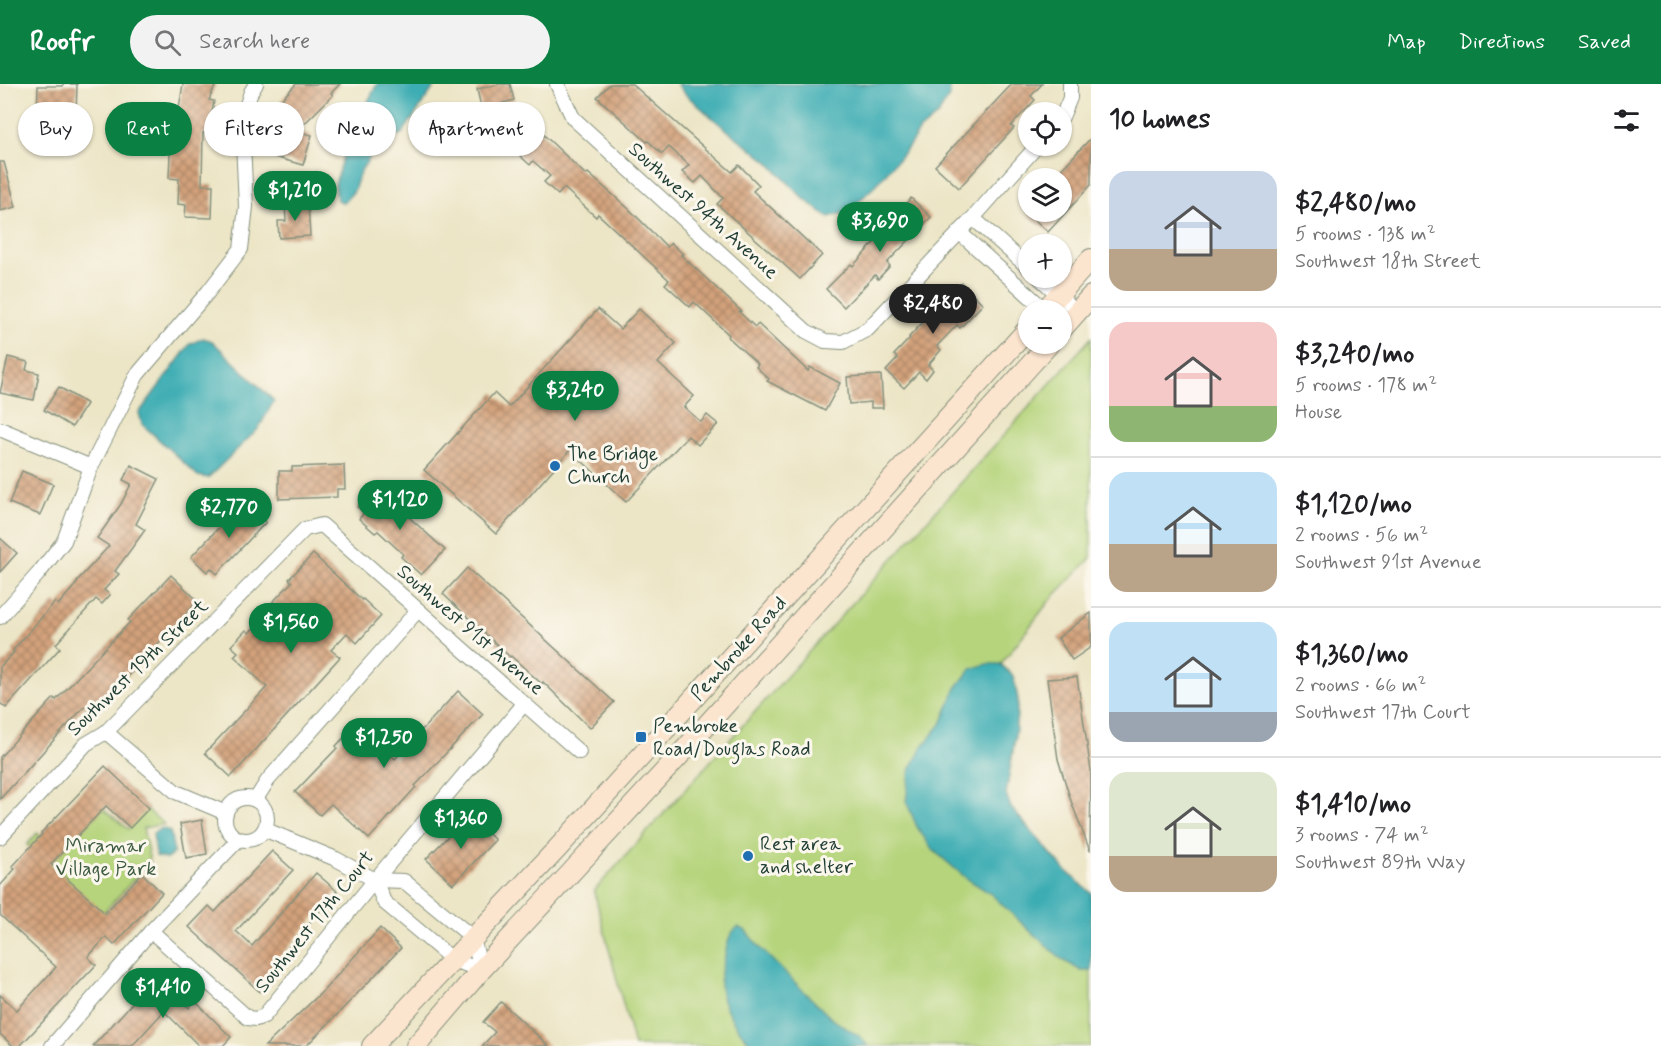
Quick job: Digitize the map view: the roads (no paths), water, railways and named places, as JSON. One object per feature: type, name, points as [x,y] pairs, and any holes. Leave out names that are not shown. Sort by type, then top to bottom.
[{"type":"main road","points":[[1054,300],[1091,259]]},
{"type":"main road","points":[[1072,317],[1091,296]]},
{"type":"main road","name":"Pembroke Road","points":[[372,1046],[564,842],[1018,340]]},
{"type":"main road","name":"Pembroke Road","points":[[416,1046],[482,970],[688,746],[1040,354]]},
{"type":"main road","points":[[722,667],[742,685]]},
{"type":"street","points":[[0,617],[64,541],[91,467],[137,375],[208,292],[241,249],[246,207],[242,120],[256,84]]},
{"type":"street","name":"Southwest 94th Avenue","points":[[557,84],[573,118],[806,331],[825,340],[843,342],[868,329],[959,232]]},
{"type":"street","points":[[1068,102],[1070,84]]},
{"type":"street","points":[[1028,156],[959,232],[1034,300]]},
{"type":"street","points":[[973,218],[1018,258]]},
{"type":"street","points":[[1051,288],[1059,295],[1060,300]]},
{"type":"street","points":[[0,429],[91,467]]},
{"type":"street","name":"Southwest 91st Avenue","points":[[305,529],[322,525],[579,752]]},
{"type":"street","name":"Southwest 19th Street","points":[[0,837],[86,744],[106,732],[305,529]]},
{"type":"street","points":[[256,800],[268,780],[418,610]]},
{"type":"street","name":"Southwest 17th Court","points":[[152,932],[248,1018],[256,1019],[264,1016],[524,704]]},
{"type":"street","points":[[106,732],[176,792],[226,813]]},
{"type":"street","points":[[246,797],[256,800],[262,803],[266,811],[268,818],[266,830],[247,841],[231,835],[225,819],[231,804],[246,797]]},
{"type":"street","points":[[266,830],[336,859],[375,880],[404,881],[473,938],[482,970]]},
{"type":"street","points":[[52,1046],[152,932],[239,839]]},
{"type":"street","points":[[375,880],[384,902],[453,960],[482,970]]},
{"type":"water","points":[[377,84],[436,84],[424,102],[408,102],[408,125],[402,134],[396,136],[396,102],[368,102]]},
{"type":"water","points":[[677,84],[949,84],[950,95],[938,115],[920,130],[876,185],[846,213],[828,217],[805,200],[767,161],[723,127],[685,94]]},
{"type":"water","points":[[343,156],[371,156],[360,172],[354,191],[343,203],[337,200],[335,184]]},
{"type":"water","points":[[203,338],[212,341],[274,401],[258,429],[208,478],[198,476],[142,424],[139,413],[190,344]]},
{"type":"water","points":[[987,664],[1000,664],[1013,676],[1018,699],[1015,738],[1006,794],[1011,808],[1065,870],[1091,893],[1091,971],[1081,971],[1063,960],[991,894],[966,878],[932,849],[917,827],[906,801],[910,770],[923,746],[941,724],[956,688],[971,669]]},
{"type":"water","points":[[161,828],[170,831],[174,853],[166,859],[156,856],[153,834]]},
{"type":"water","points":[[738,927],[745,930],[761,949],[832,1019],[859,1036],[868,1046],[754,1046],[731,1018],[721,992],[720,977],[727,944],[730,936]]},
{"type":"place","name":"The Bridge Church","points":[[555,466]]},
{"type":"place","name":"Pembroke Road/Douglas Road","points":[[641,737]]},
{"type":"place","name":"Rest area and shelter","points":[[748,856]]},
{"type":"park label","name":"Miramar Village Park","points":[[106,858]]}]
